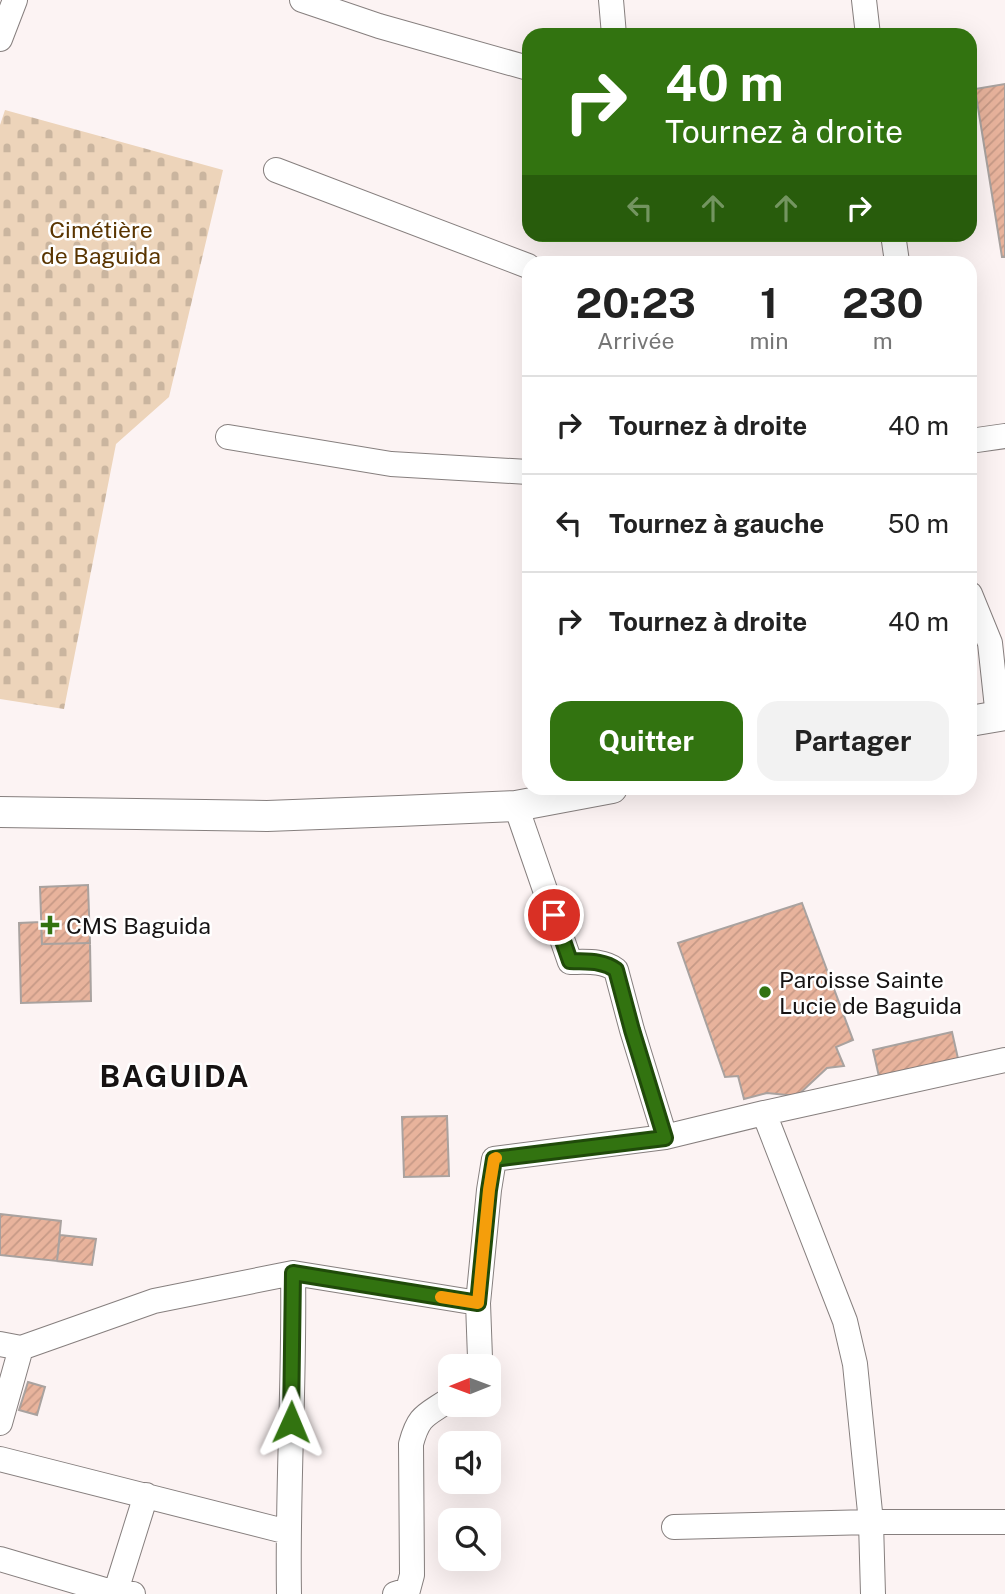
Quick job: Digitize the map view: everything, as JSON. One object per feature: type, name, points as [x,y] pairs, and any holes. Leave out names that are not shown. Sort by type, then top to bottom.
[{"type":"street","points":[[0,39],[15,0]]},
{"type":"street","points":[[302,0],[379,26],[522,66]]},
{"type":"street","points":[[611,0],[613,28]]},
{"type":"street","points":[[864,0],[867,28]]},
{"type":"street","points":[[276,170],[522,265]]},
{"type":"street","points":[[977,440],[1005,436]]},
{"type":"street","points":[[228,437],[391,464],[522,472]]},
{"type":"street","points":[[977,611],[990,643],[991,718]]},
{"type":"street","points":[[0,812],[267,816],[516,806],[575,795]]},
{"type":"street","points":[[516,806],[570,961],[601,963],[616,970],[665,1138]]},
{"type":"street","points":[[480,1354],[478,1303],[494,1159],[665,1138],[764,1113],[1005,1060]]},
{"type":"street","points":[[764,1113],[845,1321],[855,1364],[870,1521],[873,1594]]},
{"type":"street","points":[[0,1423],[10,1346],[154,1301],[293,1273],[478,1303]]},
{"type":"street","points":[[289,1594],[293,1273]]},
{"type":"street","points":[[395,1594],[408,1590],[412,1575],[411,1444],[415,1428],[426,1414],[438,1406]]},
{"type":"street","points":[[0,1459],[288,1532]]},
{"type":"street","points":[[0,1559],[121,1594],[146,1495]]},
{"type":"street","points":[[674,1527],[870,1521],[1005,1522]]},
{"type":"green space","name":"Cimétière de Baguida","points":[[5,110],[223,170],[169,397],[116,444],[64,709],[0,699],[0,125]]},
{"type":"building","points":[[1005,84],[1005,257],[1002,257],[977,89]]},
{"type":"building","points":[[88,885],[90,943],[42,944],[40,887]]},
{"type":"building","name":"Paroisse Sainte Lucie de Baguida","points":[[802,903],[853,1040],[836,1047],[844,1066],[827,1068],[797,1096],[767,1093],[744,1099],[738,1076],[725,1077],[678,943]]},
{"type":"building","points":[[41,922],[42,944],[90,943],[91,1001],[21,1003],[19,923]]},
{"type":"building","points":[[952,1032],[959,1063],[880,1081],[873,1050]]},
{"type":"building","points":[[447,1116],[449,1176],[404,1177],[402,1117]]},
{"type":"building","points":[[0,1214],[61,1221],[57,1261],[0,1255]]},
{"type":"building","points":[[60,1235],[96,1239],[92,1265],[57,1261]]},
{"type":"building","points":[[28,1382],[45,1387],[37,1415],[19,1410]]},
{"type":"slow traffic","points":[[441,1297],[478,1303],[489,1190],[496,1158]]},
{"type":"place","name":"CMS Baguida","points":[[50,925]]},
{"type":"place","name":"Paroisse Sainte Lucie de Baguida","points":[[765,992]]},
{"type":"district","name":"BAGUIDA","points":[[175,1076]]},
{"type":"route","points":[[291,1422],[293,1273],[478,1303],[494,1159],[665,1138],[616,970],[601,963],[570,961],[554,915]]}]
